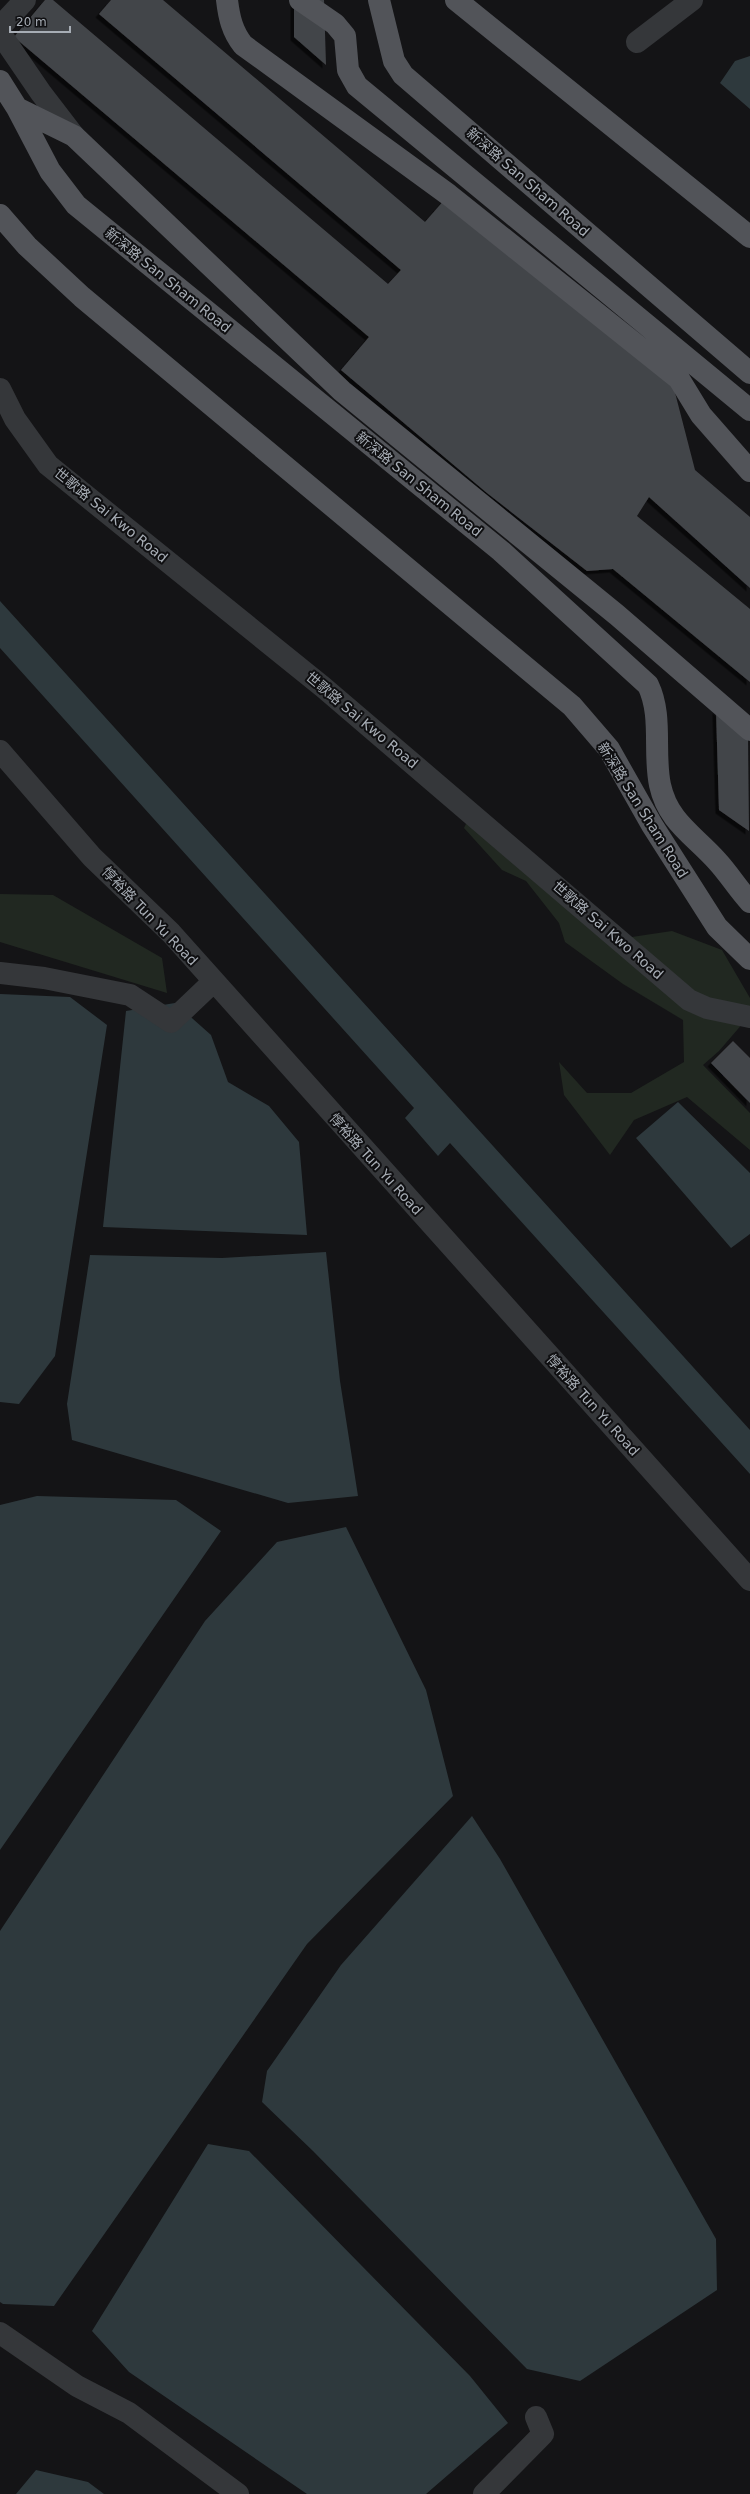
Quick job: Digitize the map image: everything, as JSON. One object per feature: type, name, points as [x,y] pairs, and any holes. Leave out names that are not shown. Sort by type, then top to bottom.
[{"type":"main road","points":[[227,0],[230,20],[236,36],[243,44],[449,195],[679,379],[701,414],[750,470]]},
{"type":"main road","points":[[300,0],[334,24],[345,36],[348,70],[357,86],[750,410]]},
{"type":"main road","name":"新深路 San Sham Road","points":[[379,0],[394,61],[403,75],[750,373]]},
{"type":"main road","points":[[456,0],[750,237]]},
{"type":"main road","name":"新深路 San Sham Road","points":[[0,81],[17,108],[50,171],[76,205],[501,551],[648,685],[655,701],[660,784],[667,808],[681,828],[701,843],[750,902]]},
{"type":"main road","name":"新深路 San Sham Road","points":[[17,108],[74,136],[342,391],[617,615],[750,730]]},
{"type":"main road","name":"新深路 San Sham Road","points":[[0,215],[27,246],[82,297],[572,706],[609,749],[652,825],[717,927],[750,959]]},
{"type":"street","points":[[0,27],[25,0]]},
{"type":"street","points":[[637,42],[683,2]]},
{"type":"street","points":[[0,33],[41,93],[74,136]]},
{"type":"street","name":"世歌路 Sai Kwo Road","points":[[0,389],[15,419],[48,465],[323,687],[689,1000],[707,1008],[750,1017]]},
{"type":"street","name":"惇裕路 Tun Yu Road","points":[[0,751],[92,857],[171,933],[213,982],[750,1580]]},
{"type":"street","points":[[0,973],[44,978],[130,995],[171,1022],[213,982]]},
{"type":"street","points":[[0,2334],[77,2386],[129,2413],[238,2494]]},
{"type":"street","points":[[484,2494],[543,2434],[536,2417]]},
{"type":"shaded area","points":[[750,56],[750,109],[720,83],[735,61]]},
{"type":"shaded area","points":[[0,601],[750,1430],[750,1474],[450,1143],[438,1156],[405,1118],[414,1108],[0,648]]},
{"type":"shaded area","points":[[474,808],[625,938],[672,931],[722,950],[750,998],[750,1015],[719,1051],[703,1065],[750,1113],[750,1150],[687,1097],[634,1120],[610,1155],[564,1095],[559,1062],[587,1093],[631,1093],[684,1062],[683,1020],[623,984],[565,942],[559,923],[526,881],[502,870],[464,828]]},
{"type":"shaded area","points":[[0,894],[53,895],[162,958],[167,993],[0,942]]},
{"type":"shaded area","points":[[0,994],[70,997],[107,1025],[55,1356],[19,1404],[0,1402]]},
{"type":"shaded area","points":[[175,1003],[211,1035],[228,1082],[269,1106],[299,1142],[307,1235],[103,1227],[126,1011]]},
{"type":"shaded area","points":[[678,1102],[750,1173],[750,1234],[731,1248],[636,1138]]},
{"type":"shaded area","points":[[326,1252],[340,1381],[358,1496],[288,1503],[72,1440],[67,1404],[90,1255],[222,1258]]},
{"type":"shaded area","points":[[37,1496],[176,1500],[221,1531],[0,1850],[0,1505]]},
{"type":"shaded area","points":[[346,1527],[426,1690],[453,1796],[307,1944],[54,2306],[3,2304],[0,2302],[0,1931],[205,1621],[277,1542]]},
{"type":"shaded area","points":[[472,1816],[500,1859],[716,2239],[717,2290],[580,2381],[527,2369],[313,2151],[262,2102],[267,2071],[341,1965]]},
{"type":"shaded area","points":[[208,2144],[249,2151],[470,2376],[508,2423],[426,2494],[307,2494],[129,2372],[92,2331]]},
{"type":"shaded area","points":[[36,2470],[88,2482],[104,2494],[16,2494]]},
{"type":"building","points":[[45,0],[53,0],[388,284],[401,270],[99,14],[111,0],[163,0],[425,222],[446,198],[672,381],[695,470],[750,517],[750,588],[649,497],[637,516],[750,609],[750,682],[613,569],[587,571],[487,493],[341,370],[369,337],[14,37]]},
{"type":"building","points":[[294,0],[324,0],[326,65],[294,37]]},
{"type":"building","points":[[716,710],[748,736],[749,831],[719,810]]},
{"type":"building","points":[[733,1041],[750,1058],[750,1103],[711,1063]]}]
